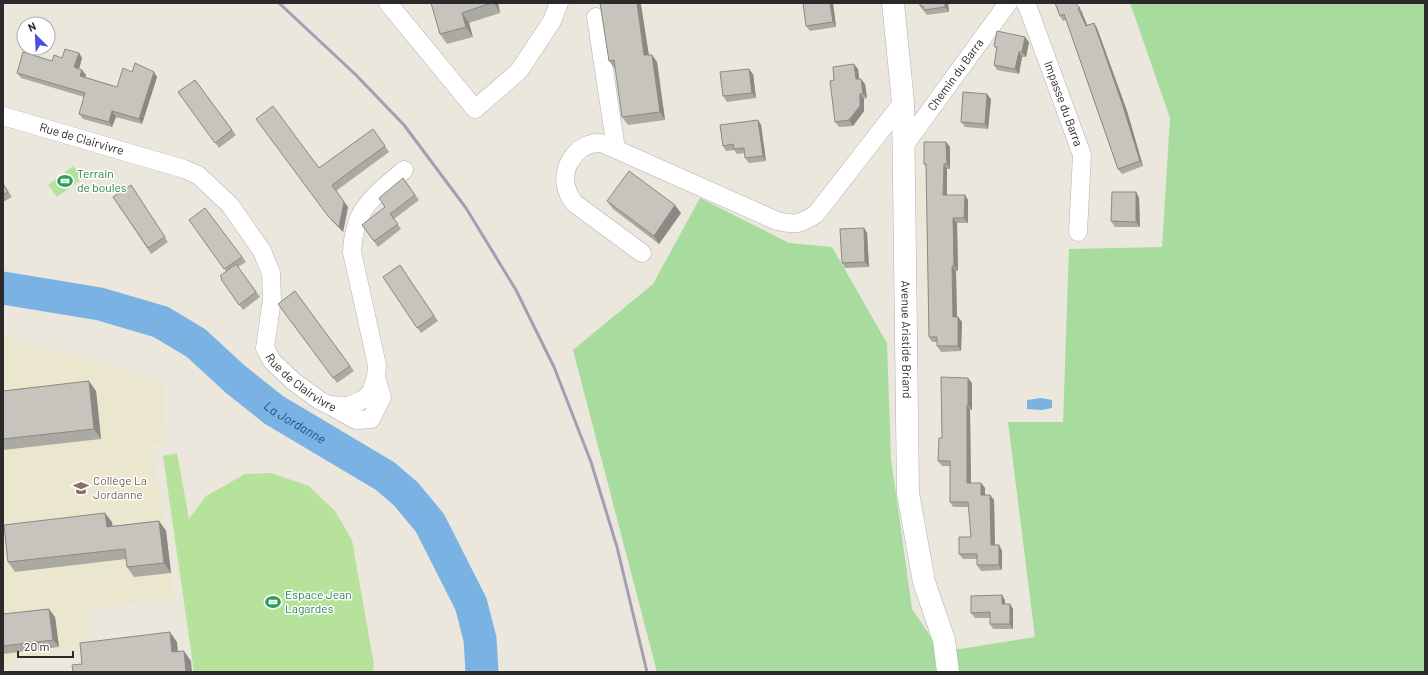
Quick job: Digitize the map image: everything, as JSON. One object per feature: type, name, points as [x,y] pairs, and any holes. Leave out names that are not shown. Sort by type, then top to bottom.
[{"type":"main road","name":"Avenue Aristide Briand","points":[[893,3],[903,102],[908,493],[924,582],[944,640],[948,672]]},
{"type":"street","points":[[388,3],[475,108],[519,71],[552,21],[559,3]]},
{"type":"street","name":"Chemin du Barra","points":[[904,146],[1008,3]]},
{"type":"street","name":"Impasse du Barra","points":[[1025,3],[1082,154],[1078,232]]},
{"type":"street","points":[[596,17],[616,149]]},
{"type":"street","points":[[642,253],[574,203],[567,191],[565,179],[566,167],[582,148],[595,143],[604,144],[776,221],[793,224],[805,221],[816,214],[903,102]]},
{"type":"street","name":"Rue de Clairvivre","points":[[3,116],[184,169],[198,175],[230,205],[262,251],[271,273],[272,299],[265,348],[272,361],[293,381],[319,400],[329,404],[356,420],[371,419],[382,397],[376,377],[377,365],[352,252],[353,236],[360,215],[370,199],[404,170]]},
{"type":"shaded area","name":"Collège La Jordanne","points":[[3,335],[163,383],[166,442],[151,445],[166,531],[174,599],[87,609],[91,648],[19,659],[18,664],[3,664]]},
{"type":"green space","points":[[1130,3],[1425,3],[1425,672],[657,672],[573,350],[653,284],[700,198],[789,243],[832,247],[887,343],[891,458],[912,609],[941,652],[1035,637],[1008,422],[1063,422],[1069,249],[1162,247],[1170,118]]},
{"type":"green space","name":"Terrain de boules","points":[[73,166],[83,178],[57,197],[48,185]]},
{"type":"green space","name":"Espace Jean Lagardes","points":[[177,453],[189,519],[206,496],[245,474],[271,473],[309,486],[335,511],[352,540],[374,665],[373,672],[194,672],[163,456]]},
{"type":"water","points":[[1041,398],[1052,400],[1052,408],[1042,410],[1027,409],[1027,400]]},
{"type":"building","points":[[431,3],[491,3],[462,13],[466,27],[440,34]]},
{"type":"building","points":[[600,3],[637,3],[644,55],[652,55],[660,112],[622,117],[614,60],[609,61]]},
{"type":"building","points":[[803,3],[830,3],[833,22],[806,26]]},
{"type":"building","points":[[920,3],[945,3],[945,7],[924,10],[923,6],[920,6]]},
{"type":"building","points":[[1055,3],[1075,3],[1080,8],[1078,8],[1086,26],[1094,23],[1123,106],[1140,161],[1118,169],[1064,14],[1060,16]]},
{"type":"building","points":[[997,31],[1025,37],[1022,52],[1019,52],[1015,69],[994,65],[997,47],[994,46]]},
{"type":"building","points":[[65,49],[79,53],[74,67],[82,70],[80,76],[117,87],[123,68],[132,72],[135,63],[154,72],[139,119],[112,111],[109,122],[79,114],[85,93],[17,73],[22,56],[36,56],[52,61],[54,56],[62,58]]},
{"type":"building","points":[[854,64],[856,79],[861,79],[863,93],[860,94],[860,106],[849,120],[835,122],[830,81],[834,80],[833,67]]},
{"type":"building","points":[[749,69],[752,93],[723,96],[720,72]]},
{"type":"building","points":[[195,80],[232,130],[215,143],[178,92]]},
{"type":"building","points":[[963,92],[987,94],[985,124],[961,122]]},
{"type":"building","points":[[273,106],[319,168],[373,129],[385,146],[332,185],[344,202],[339,227],[328,216],[256,119]]},
{"type":"building","points":[[758,120],[763,156],[745,158],[744,148],[734,149],[733,144],[723,146],[720,125]]},
{"type":"building","points":[[924,142],[946,142],[947,164],[944,164],[943,195],[965,195],[964,218],[953,218],[953,317],[958,317],[958,346],[937,346],[937,337],[929,337],[926,164],[924,164]]},
{"type":"building","points":[[629,171],[675,205],[654,236],[607,201]]},
{"type":"building","points":[[403,178],[415,195],[390,214],[398,224],[374,241],[362,225],[385,207],[379,198]]},
{"type":"building","points":[[3,184],[8,192],[3,195]]},
{"type":"building","points":[[131,185],[165,237],[148,248],[113,197]]},
{"type":"building","points":[[1112,192],[1136,192],[1136,222],[1111,221]]},
{"type":"building","points":[[205,208],[242,257],[224,269],[189,220]]},
{"type":"building","points":[[864,228],[865,262],[842,263],[840,229]]},
{"type":"building","points":[[236,264],[256,292],[239,305],[220,276]]},
{"type":"building","points":[[400,265],[434,316],[417,328],[383,277]]},
{"type":"building","points":[[295,291],[350,366],[333,378],[278,304]]},
{"type":"building","points":[[941,377],[968,378],[967,483],[981,483],[981,495],[990,495],[991,545],[999,545],[999,565],[977,565],[977,554],[959,554],[959,537],[971,537],[968,502],[950,502],[950,461],[938,461],[939,438],[942,438]]},
{"type":"building","points":[[89,381],[94,429],[3,439],[3,391]]},
{"type":"building","points":[[105,513],[107,527],[159,521],[164,563],[127,567],[125,549],[8,562],[4,525]]},
{"type":"building","points":[[1002,595],[1002,604],[1010,604],[1010,624],[990,624],[990,612],[971,613],[971,596]]},
{"type":"building","points":[[49,609],[53,640],[3,646],[3,614]]},
{"type":"building","points":[[170,632],[172,652],[184,651],[186,672],[73,672],[72,665],[82,664],[80,643]]},
{"type":"waterway","name":"La Jordanne","points":[[3,288],[100,304],[161,322],[196,343],[235,379],[274,410],[385,476],[406,494],[430,523],[471,604],[480,639],[482,672]]},
{"type":"railway","points":[[279,3],[356,75],[404,125],[466,208],[516,290],[554,367],[591,462],[617,547],[647,672]]},
{"type":"place","name":"Terrain de boules","points":[[65,181]]},
{"type":"place","name":"Collège La Jordanne","points":[[81,488]]},
{"type":"place","name":"Espace Jean Lagardes","points":[[273,602]]}]
